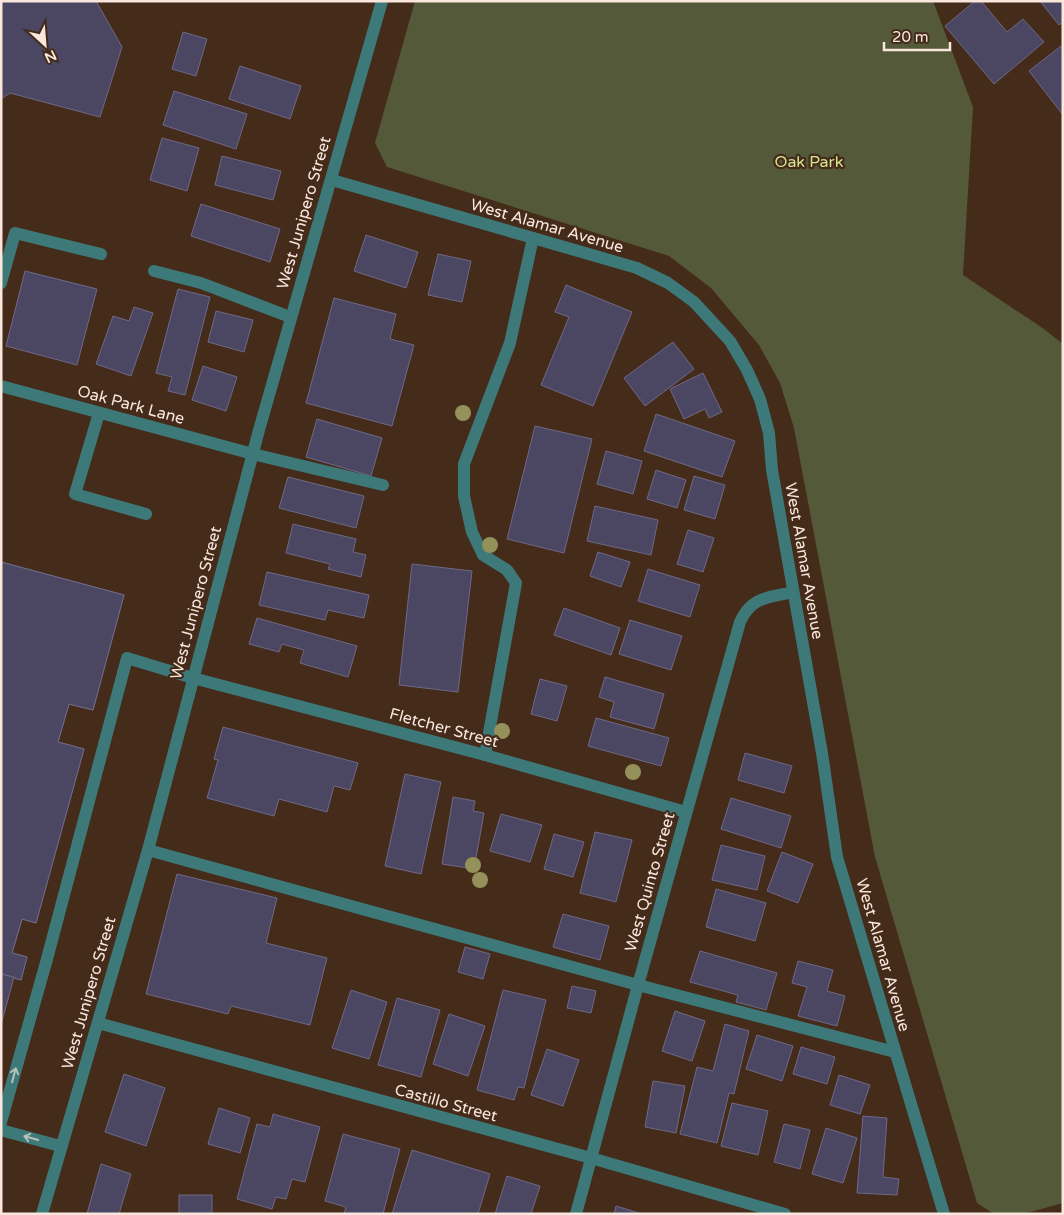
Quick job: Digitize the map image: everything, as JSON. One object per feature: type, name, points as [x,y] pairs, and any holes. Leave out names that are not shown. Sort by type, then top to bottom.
[{"type":"street","name":"West Junipero Street","points":[[42,1214],[60,1146],[98,1024],[148,850],[290,317],[332,180],[382,1]]},
{"type":"street","name":"West Alamar Avenue","points":[[332,180],[637,268],[668,282],[694,302],[730,341],[757,392],[769,433],[772,470],[822,753],[838,857],[894,1052],[910,1097],[944,1214]]},
{"type":"street","points":[[1,283],[15,233],[101,254]]},
{"type":"street","points":[[485,755],[516,583],[507,570],[483,555],[472,532],[464,496],[464,464],[510,343],[533,238]]},
{"type":"street","points":[[154,270],[201,283],[290,317]]},
{"type":"street","name":"Oak Park Lane","points":[[1,386],[253,454],[383,485]]},
{"type":"street","points":[[99,413],[75,494],[146,514]]},
{"type":"street","name":"West Quinto Street","points":[[576,1214],[740,622],[746,610],[756,601],[793,592]]},
{"type":"street","name":"Fletcher Street","points":[[1,1122],[47,959],[127,658],[193,678],[485,755],[686,812]]},
{"type":"street","points":[[148,850],[638,985],[894,1052]]},
{"type":"street","name":"Castillo Street","points":[[98,1024],[591,1158],[785,1214]]},
{"type":"street","points":[[1,1130],[60,1146]]},
{"type":"green space","name":"Oak Park","points":[[415,1],[933,1],[973,107],[963,275],[1044,329],[1063,344],[1063,1203],[1023,1214],[994,1214],[977,1203],[875,857],[794,428],[780,383],[759,345],[711,288],[669,256],[387,167],[375,143]]},
{"type":"building","points":[[1,1],[96,1],[122,47],[100,117],[10,93],[1,99]]},
{"type":"building","points":[[975,1],[981,1],[1007,32],[1023,19],[1044,42],[994,84],[945,26]]},
{"type":"building","points":[[1040,1],[1063,1],[1063,22],[1059,25]]},
{"type":"building","points":[[183,32],[207,39],[196,76],[172,69]]},
{"type":"building","points":[[1061,46],[1063,48],[1063,115],[1029,71]]},
{"type":"building","points":[[240,66],[301,86],[290,119],[229,99]]},
{"type":"building","points":[[174,91],[247,114],[236,149],[163,125]]},
{"type":"building","points":[[162,138],[199,148],[187,191],[150,180]]},
{"type":"building","points":[[222,156],[281,171],[273,200],[215,185]]},
{"type":"building","points":[[201,204],[280,229],[270,262],[191,236]]},
{"type":"building","points":[[366,235],[418,252],[406,288],[354,271]]},
{"type":"building","points":[[438,254],[471,261],[462,302],[428,295]]},
{"type":"building","points":[[25,271],[97,289],[77,365],[6,346]]},
{"type":"building","points":[[566,285],[632,312],[593,406],[541,385],[569,317],[555,312]]},
{"type":"building","points":[[178,289],[210,297],[185,395],[168,391],[172,377],[156,373]]},
{"type":"building","points":[[334,298],[396,314],[390,339],[414,345],[392,426],[306,403]]},
{"type":"building","points":[[134,307],[153,313],[131,376],[96,364],[113,316],[129,321]]},
{"type":"building","points":[[216,311],[253,320],[244,352],[208,342]]},
{"type":"building","points":[[673,342],[694,369],[645,406],[624,378]]},
{"type":"building","points":[[203,366],[237,377],[226,411],[192,400]]},
{"type":"building","points":[[703,373],[722,412],[709,418],[705,409],[684,419],[670,389]]},
{"type":"building","points":[[656,414],[735,441],[722,477],[644,451]]},
{"type":"building","points":[[317,419],[382,438],[371,476],[306,457]]},
{"type":"building","points":[[535,426],[592,439],[564,553],[507,539]]},
{"type":"building","points":[[606,451],[642,461],[633,494],[597,484]]},
{"type":"building","points":[[656,470],[686,480],[677,508],[647,499]]},
{"type":"building","points":[[694,476],[725,485],[715,519],[684,510]]},
{"type":"building","points":[[288,477],[364,496],[356,528],[279,508]]},
{"type":"building","points":[[595,506],[658,520],[651,555],[587,541]]},
{"type":"building","points":[[293,524],[356,539],[353,552],[366,555],[361,577],[328,569],[330,564],[286,553]]},
{"type":"building","points":[[688,530],[714,538],[703,572],[677,564]]},
{"type":"building","points":[[598,552],[630,562],[621,587],[590,576]]},
{"type":"building","points":[[1,562],[124,595],[93,710],[69,704],[58,742],[84,749],[36,923],[22,919],[12,953],[27,957],[21,980],[1,974]]},
{"type":"building","points":[[1,562],[124,595],[93,710],[69,704],[58,742],[84,749],[36,923],[22,919],[12,953],[27,957],[21,980],[1,974]]},
{"type":"building","points":[[412,564],[472,571],[458,692],[399,685]]},
{"type":"building","points":[[648,569],[700,585],[690,617],[638,601]]},
{"type":"building","points":[[267,572],[369,595],[364,618],[328,610],[325,620],[259,605]]},
{"type":"building","points":[[564,608],[620,628],[611,655],[554,635]]},
{"type":"building","points":[[257,618],[357,646],[348,677],[300,663],[304,650],[282,644],[279,652],[249,644]]},
{"type":"building","points":[[630,620],[682,636],[671,670],[619,654]]},
{"type":"building","points":[[605,677],[664,694],[654,729],[610,717],[614,702],[599,697]]},
{"type":"building","points":[[540,679],[567,686],[557,721],[531,714]]},
{"type":"building","points":[[596,718],[669,738],[661,766],[588,746]]},
{"type":"building","points":[[223,727],[358,763],[350,790],[334,786],[327,812],[279,799],[274,816],[207,798],[218,760],[214,759]]},
{"type":"building","points":[[745,753],[792,766],[784,793],[738,780]]},
{"type":"building","points":[[405,774],[441,782],[421,874],[385,866]]},
{"type":"building","points":[[453,797],[475,801],[473,811],[484,813],[474,869],[442,864]]},
{"type":"building","points":[[731,798],[791,816],[781,848],[721,829]]},
{"type":"building","points":[[501,814],[542,825],[530,862],[490,851]]},
{"type":"building","points":[[595,832],[632,840],[616,902],[580,893]]},
{"type":"building","points":[[554,834],[584,842],[573,877],[544,869]]},
{"type":"building","points":[[721,845],[765,856],[757,890],[712,880]]},
{"type":"building","points":[[782,852],[813,864],[798,903],[767,891]]},
{"type":"building","points":[[177,874],[277,898],[266,943],[327,958],[310,1025],[231,1006],[228,1014],[146,994]]},
{"type":"building","points":[[716,889],[766,903],[755,941],[706,927]]},
{"type":"building","points":[[563,914],[609,926],[600,960],[553,947]]},
{"type":"building","points":[[465,947],[490,954],[483,979],[458,972]]},
{"type":"building","points":[[700,951],[777,973],[766,1010],[736,1002],[738,995],[690,982]]},
{"type":"building","points":[[798,961],[833,970],[827,991],[845,996],[837,1026],[798,1016],[807,987],[792,983]]},
{"type":"building","points":[[1,974],[14,977],[1,1025]]},
{"type":"building","points":[[572,986],[596,991],[591,1013],[567,1008]]},
{"type":"building","points":[[351,990],[387,1002],[369,1059],[332,1048]]},
{"type":"building","points":[[503,990],[546,1000],[524,1088],[518,1087],[514,1100],[477,1090]]},
{"type":"building","points":[[397,998],[440,1010],[421,1077],[378,1065]]},
{"type":"building","points":[[675,1011],[705,1021],[692,1061],[662,1051]]},
{"type":"building","points":[[449,1014],[485,1026],[468,1076],[433,1064]]},
{"type":"building","points":[[725,1024],[749,1031],[734,1094],[729,1093],[717,1143],[680,1134],[697,1067],[713,1071]]},
{"type":"building","points":[[757,1035],[793,1046],[782,1081],[746,1069]]},
{"type":"building","points":[[801,1047],[835,1057],[827,1084],[793,1074]]},
{"type":"building","points":[[547,1049],[579,1060],[563,1106],[531,1095]]},
{"type":"building","points":[[124,1074],[165,1088],[146,1146],[105,1132]]},
{"type":"building","points":[[839,1075],[870,1085],[860,1114],[830,1105]]},
{"type":"building","points":[[653,1081],[685,1086],[676,1133],[645,1127]]},
{"type":"building","points":[[732,1103],[768,1111],[758,1155],[721,1146]]},
{"type":"building","points":[[219,1108],[250,1118],[240,1153],[208,1144]]},
{"type":"building","points":[[273,1114],[320,1127],[305,1182],[292,1179],[286,1199],[276,1197],[272,1209],[237,1199],[257,1124],[270,1127]]},
{"type":"building","points":[[863,1116],[887,1118],[883,1177],[899,1179],[897,1195],[857,1193]]},
{"type":"building","points":[[784,1124],[810,1130],[800,1169],[774,1162]]},
{"type":"building","points":[[826,1128],[857,1138],[843,1183],[812,1174]]},
{"type":"building","points":[[343,1134],[400,1149],[383,1214],[344,1214],[346,1207],[325,1201]]},
{"type":"building","points":[[412,1150],[490,1174],[478,1214],[392,1214]]},
{"type":"building","points":[[101,1164],[131,1174],[119,1214],[87,1214]]},
{"type":"building","points":[[507,1176],[540,1186],[531,1214],[495,1214]]},
{"type":"building","points":[[179,1195],[212,1195],[212,1214],[179,1214]]},
{"type":"building","points":[[616,1206],[642,1214],[614,1214]]}]
